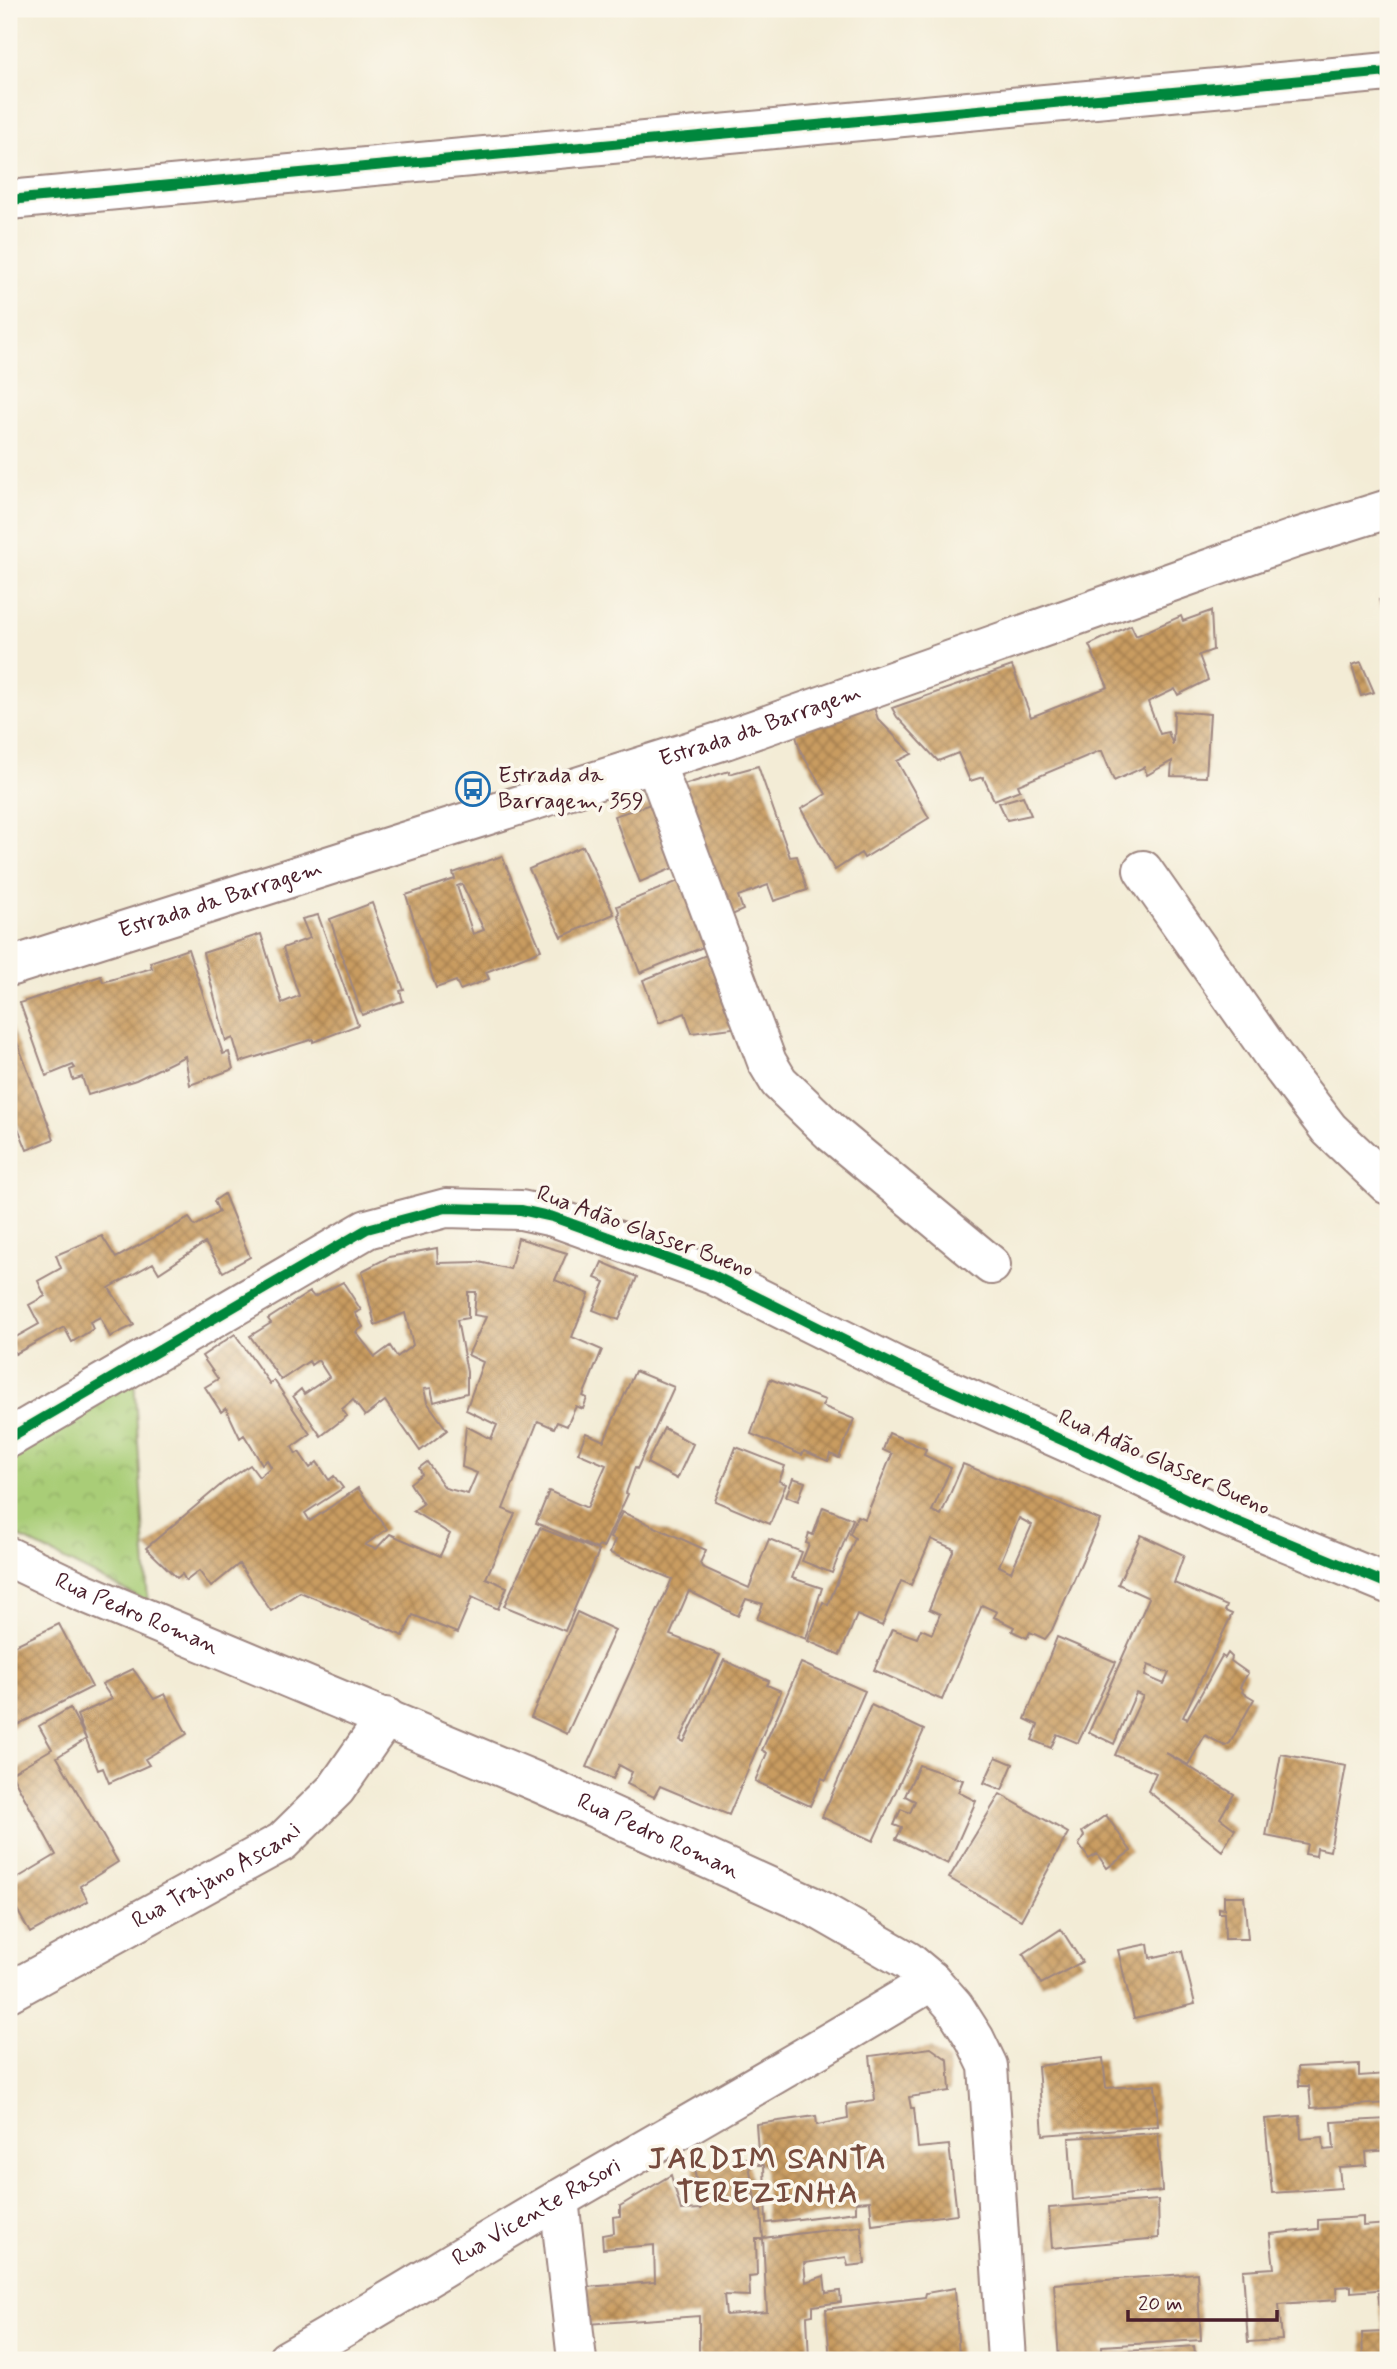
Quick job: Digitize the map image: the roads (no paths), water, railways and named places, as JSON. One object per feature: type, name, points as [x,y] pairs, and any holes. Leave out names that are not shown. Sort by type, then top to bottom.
[{"type":"street","points":[[9,200],[1388,72]]},
{"type":"street","name":"Estrada da Barragem","points":[[9,967],[655,763],[1293,538],[1388,509]]},
{"type":"street","points":[[655,763],[767,1062],[779,1082],[832,1133],[991,1265]]},
{"type":"street","points":[[1143,870],[1329,1129],[1388,1185]]},
{"type":"street","name":"Rua Adão Glasser Bueno","points":[[9,1437],[182,1340],[367,1229],[446,1208],[521,1210],[553,1217],[713,1275],[896,1366],[1102,1458],[1214,1512],[1388,1584]]},
{"type":"street","name":"Rua Pedro Roman","points":[[9,1557],[80,1591],[542,1784],[814,1907],[908,1961],[932,1981],[954,2006],[988,2066],[1007,2360]]},
{"type":"street","name":"Rua Trajano Ascani","points":[[9,1992],[282,1842],[313,1815],[336,1789],[386,1717]]},
{"type":"street","name":"Rua Vicente Rasori","points":[[287,2360],[397,2298],[559,2199],[797,2064],[932,1981]]},
{"type":"street","points":[[559,2199],[577,2360]]},
{"type":"place","name":"Estrada da Barragem, 359","points":[[473,789]]},
{"type":"district","name":"JARDIM SANTA TEREZINHA","points":[[768,2176]]}]
